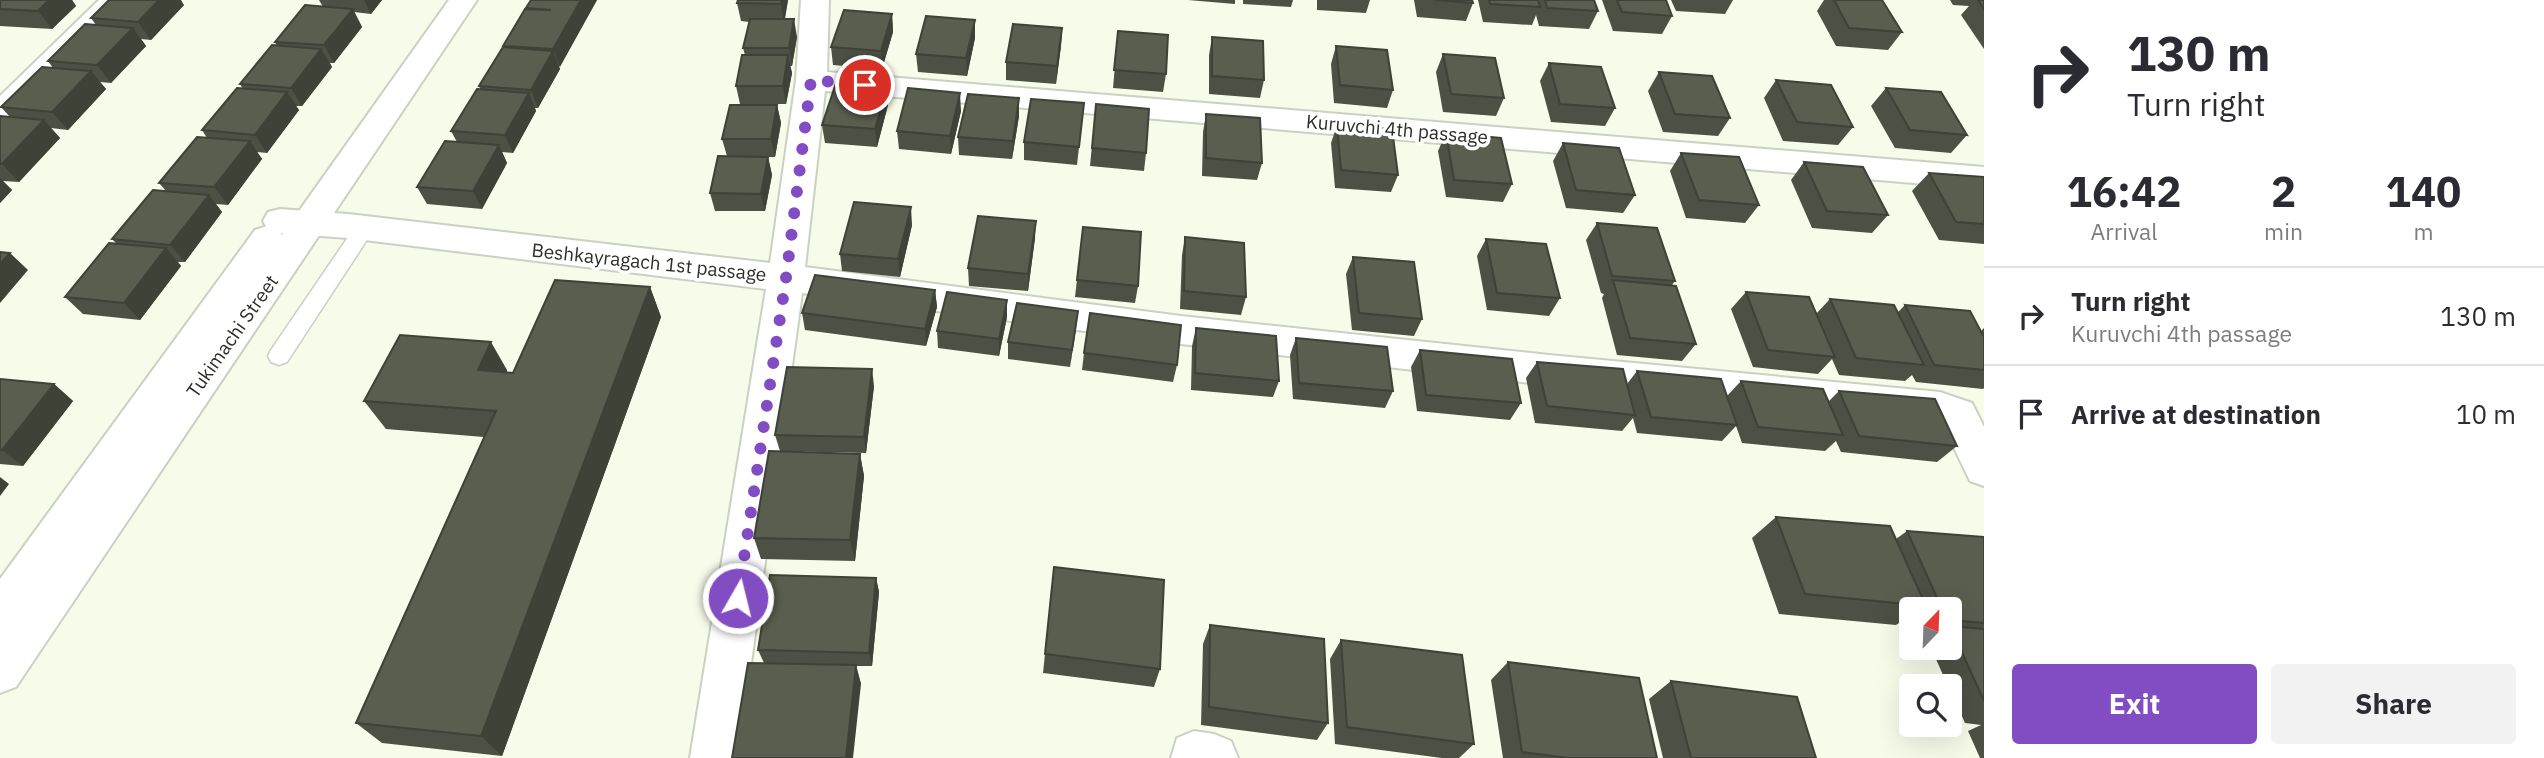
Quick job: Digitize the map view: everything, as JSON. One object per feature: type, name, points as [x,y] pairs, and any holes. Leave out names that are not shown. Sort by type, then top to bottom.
[{"type":"street","points":[[0,114],[115,0]]},
{"type":"street","name":"Tukimachi Street","points":[[0,671],[295,222],[437,0]]},
{"type":"street","name":"Tukimachi Street","points":[[0,615],[463,0]]},
{"type":"street","points":[[714,758],[786,278],[811,80],[815,0]]},
{"type":"street","name":"Kuruvchi 4th passage","points":[[811,80],[1984,178]]},
{"type":"street","name":"Beshkayragach 1st passage","points":[[295,222],[786,278],[1208,333],[1940,408],[1958,414],[1984,469]]},
{"type":"lane","points":[[279,356],[364,229]]},
{"type":"building","points":[[0,0],[49,0],[38,11],[0,9]]},
{"type":"building","points":[[109,0],[159,0],[138,22],[91,18]]},
{"type":"building","points":[[531,0],[581,0],[553,49],[503,46],[525,9],[551,10],[526,8]]},
{"type":"building","points":[[738,0],[782,0],[781,4],[737,3]]},
{"type":"building","points":[[1435,0],[1472,0],[1473,3]]},
{"type":"building","points":[[1489,0],[1538,0],[1540,7],[1490,4]]},
{"type":"building","points":[[1545,0],[1594,0],[1598,11],[1547,8]]},
{"type":"building","points":[[1617,0],[1666,0],[1672,16],[1622,12]]},
{"type":"building","points":[[1834,0],[1882,0],[1902,32],[1849,28]]},
{"type":"building","points":[[305,5],[353,9],[324,45],[275,42]]},
{"type":"building","points":[[844,10],[892,14],[881,51],[831,47]]},
{"type":"building","points":[[926,16],[975,20],[966,58],[916,54]]},
{"type":"building","points":[[750,19],[794,19],[789,48],[743,48]]},
{"type":"building","points":[[85,24],[133,28],[97,65],[48,61]]},
{"type":"building","points":[[1013,24],[1062,28],[1057,66],[1006,62]]},
{"type":"building","points":[[1118,31],[1168,35],[1166,74],[1114,70]]},
{"type":"building","points":[[1212,37],[1263,41],[1264,80],[1212,76]]},
{"type":"building","points":[[272,45],[321,49],[291,88],[240,84]]},
{"type":"building","points":[[1336,46],[1387,50],[1393,90],[1340,85]]},
{"type":"building","points":[[503,47],[553,51],[531,90],[479,86]]},
{"type":"building","points":[[1443,54],[1495,58],[1504,98],[1451,94]]},
{"type":"building","points":[[742,55],[788,55],[783,86],[736,86]]},
{"type":"building","points":[[1549,63],[1601,67],[1615,108],[1560,104]]},
{"type":"building","points":[[42,67],[91,71],[52,112],[1,107]]},
{"type":"building","points":[[1659,72],[1712,76],[1730,118],[1675,114]]},
{"type":"building","points":[[1776,80],[1831,85],[1853,127],[1797,122]]},
{"type":"building","points":[[836,83],[887,87],[875,129],[822,125]]},
{"type":"building","points":[[237,88],[287,92],[255,135],[202,130]]},
{"type":"building","points":[[908,88],[960,93],[950,136],[897,131]]},
{"type":"building","points":[[1886,88],[1941,92],[1967,135],[1910,130]]},
{"type":"building","points":[[477,89],[529,93],[505,135],[451,131]]},
{"type":"building","points":[[968,94],[1019,98],[1013,141],[958,137]]},
{"type":"building","points":[[1031,99],[1084,103],[1079,147],[1024,142]]},
{"type":"building","points":[[1096,104],[1149,109],[1146,153],[1092,148]]},
{"type":"building","points":[[730,105],[777,105],[771,139],[722,139]]},
{"type":"building","points":[[1206,114],[1260,118],[1262,163],[1206,158]]},
{"type":"building","points":[[0,116],[44,120],[2,164],[0,164]]},
{"type":"building","points":[[1337,125],[1392,129],[1398,175],[1341,170]]},
{"type":"building","points":[[1446,133],[1501,138],[1512,184],[1454,180]]},
{"type":"building","points":[[197,137],[250,141],[214,187],[159,183]]},
{"type":"building","points":[[445,141],[499,145],[473,191],[417,187]]},
{"type":"building","points":[[1563,143],[1619,148],[1635,195],[1576,190]]},
{"type":"building","points":[[1681,153],[1739,157],[1759,205],[1699,200]]},
{"type":"building","points":[[718,156],[768,157],[761,194],[710,193]]},
{"type":"building","points":[[1804,162],[1863,167],[1888,215],[1827,211]]},
{"type":"building","points":[[1929,173],[1984,177],[1984,224],[1956,222]]},
{"type":"building","points":[[153,190],[209,195],[170,245],[112,239]]},
{"type":"building","points":[[854,202],[911,207],[898,259],[840,254]]},
{"type":"building","points":[[978,216],[1036,221],[1028,274],[968,268]]},
{"type":"building","points":[[1597,223],[1657,228],[1675,281],[1612,276]]},
{"type":"building","points":[[1083,227],[1141,232],[1138,286],[1077,280]]},
{"type":"building","points":[[1185,237],[1244,243],[1246,297],[1184,291]]},
{"type":"building","points":[[1486,239],[1546,244],[1560,298],[1497,293]]},
{"type":"building","points":[[109,243],[166,248],[124,303],[65,297]]},
{"type":"building","points":[[0,252],[10,253],[0,264]]},
{"type":"building","points":[[1353,257],[1414,262],[1422,319],[1359,313]]},
{"type":"building","points":[[815,275],[935,290],[925,329],[802,313]]},
{"type":"building","points":[[555,280],[650,287],[481,736],[356,723],[496,411],[364,401],[400,335],[491,342],[478,370],[513,373]]},
{"type":"building","points":[[1613,280],[1676,286],[1696,344],[1630,338]]},
{"type":"building","points":[[947,292],[1007,300],[999,339],[937,331]]},
{"type":"building","points":[[1746,292],[1809,297],[1835,357],[1768,350]]},
{"type":"building","points":[[1830,299],[1894,305],[1924,365],[1856,358]]},
{"type":"building","points":[[1017,303],[1078,311],[1072,350],[1008,342]]},
{"type":"building","points":[[1905,305],[1970,311],[1984,337],[1984,370],[1934,365]]},
{"type":"building","points":[[1090,313],[1181,325],[1177,365],[1084,353]]},
{"type":"building","points":[[1196,328],[1276,336],[1279,381],[1195,373]]},
{"type":"building","points":[[1296,338],[1387,347],[1393,391],[1299,383]]},
{"type":"building","points":[[1420,350],[1512,359],[1521,403],[1426,395]]},
{"type":"building","points":[[1537,362],[1623,369],[1635,415],[1547,406]]},
{"type":"building","points":[[787,367],[872,369],[864,437],[775,435]]},
{"type":"building","points":[[1637,371],[1721,379],[1737,425],[1651,417]]},
{"type":"building","points":[[0,379],[54,384],[2,450],[0,450]]},
{"type":"building","points":[[1741,381],[1823,389],[1843,435],[1758,427]]},
{"type":"building","points":[[1839,391],[1935,399],[1957,446],[1859,436]]},
{"type":"building","points":[[769,451],[860,454],[850,540],[754,538]]},
{"type":"building","points":[[1776,517],[1890,526],[1922,597],[1899,597],[1899,603],[1805,594]]},
{"type":"building","points":[[1907,531],[1984,537],[1984,623],[1962,621],[1962,597],[1937,597]]},
{"type":"building","points":[[1054,567],[1164,580],[1160,669],[1045,654]]},
{"type":"building","points":[[770,575],[876,578],[869,653],[758,650]]},
{"type":"building","points":[[1210,625],[1324,639],[1328,723],[1209,707]]},
{"type":"building","points":[[1962,627],[1984,629],[1984,701],[1962,652]]},
{"type":"building","points":[[1341,640],[1462,655],[1474,744],[1347,727]]},
{"type":"building","points":[[1508,662],[1639,678],[1657,758],[1568,758],[1522,752]]},
{"type":"building","points":[[748,663],[856,665],[846,758],[732,758]]},
{"type":"building","points":[[1671,681],[1797,697],[1816,758],[1691,758]]},
{"type":"route","points":[[738,598],[786,278],[811,80],[865,85]]}]
